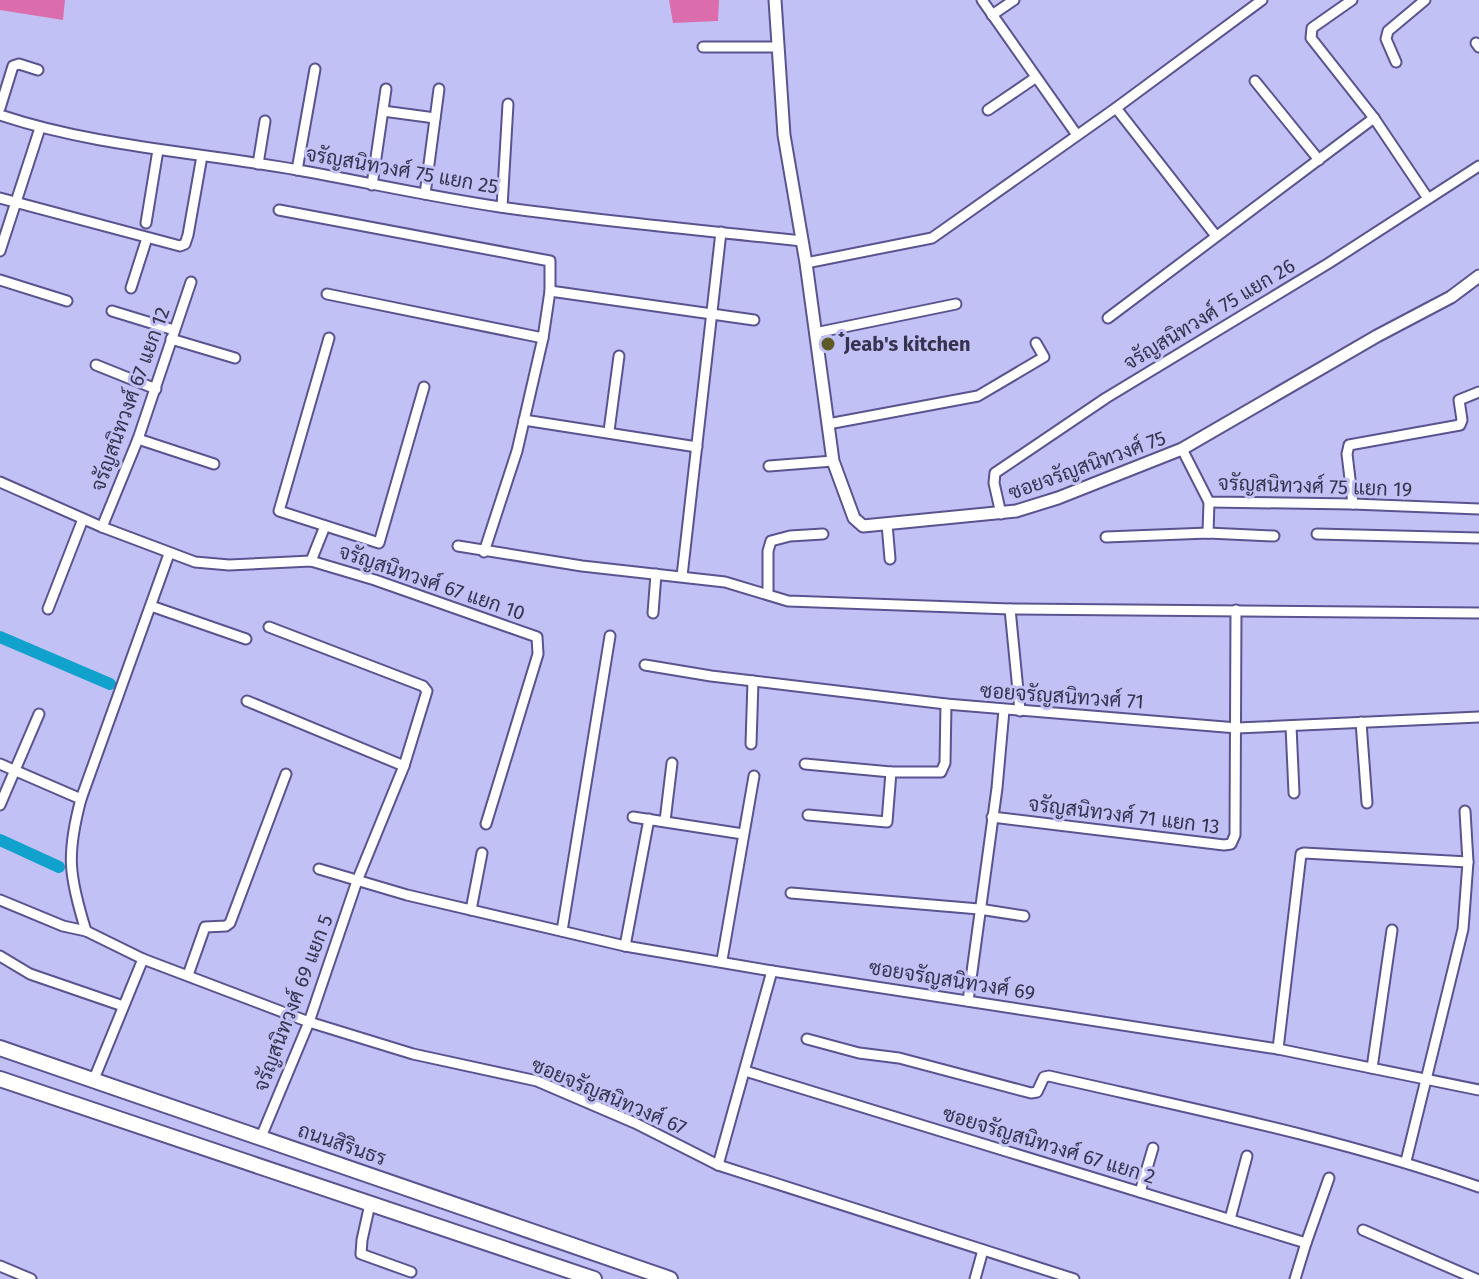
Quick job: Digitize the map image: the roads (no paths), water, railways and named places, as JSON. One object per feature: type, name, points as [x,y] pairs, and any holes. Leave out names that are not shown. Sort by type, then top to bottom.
[{"type":"main road","name":"ถนนสิรินธร","points":[[0,1048],[670,1279]]},
{"type":"main road","points":[[0,1079],[594,1279]]},
{"type":"street","name":"ซอยจรัญสนิทวงศ์ 75","points":[[775,0],[784,135],[806,263],[833,461],[855,521],[863,526],[1001,514],[1058,498],[1182,449],[1377,336],[1451,297],[1479,276]]},
{"type":"street","points":[[982,0],[1077,135]]},
{"type":"street","points":[[992,15],[1014,0]]},
{"type":"street","points":[[806,263],[925,241],[1116,108],[1262,0]]},
{"type":"street","points":[[1352,0],[1312,28],[1310,34],[1374,118],[1427,197]]},
{"type":"street","points":[[1396,62],[1386,35],[1390,27],[1425,0]]},
{"type":"street","points":[[703,47],[778,47]]},
{"type":"street","points":[[0,108],[13,66],[19,64],[38,70]]},
{"type":"street","points":[[297,170],[315,69]]},
{"type":"street","points":[[988,110],[1035,78]]},
{"type":"street","points":[[1255,81],[1319,160]]},
{"type":"street","points":[[372,185],[386,89]]},
{"type":"street","points":[[425,194],[439,89]]},
{"type":"street","points":[[502,207],[508,104]]},
{"type":"street","points":[[1116,108],[1216,236]]},
{"type":"street","points":[[383,111],[435,118]]},
{"type":"street","name":"จรัญสนิทวงศ์ 75 แยก 25","points":[[0,115],[40,128],[158,150],[297,170],[502,207],[801,241]]},
{"type":"street","points":[[1108,318],[1374,118]]},
{"type":"street","points":[[258,164],[265,121]]},
{"type":"street","points":[[0,251],[40,128]]},
{"type":"street","points":[[146,223],[158,150]]},
{"type":"street","points":[[0,198],[180,246],[185,244],[202,156]]},
{"type":"street","name":"จรัญสนิทวงศ์ 75 แยก 26","points":[[1001,514],[994,483],[995,473],[1106,398],[1329,263],[1479,166]]},
{"type":"street","points":[[279,210],[548,259],[551,263],[543,338],[517,451],[484,552]]},
{"type":"street","points":[[682,576],[721,232]]},
{"type":"street","points":[[131,288],[147,238]]},
{"type":"street","points":[[0,280],[67,301]]},
{"type":"street","name":"จรัญสนิทวงศ์ 67 แยก 12","points":[[102,527],[138,439],[191,282]]},
{"type":"street","points":[[550,291],[754,320]]},
{"type":"street","points":[[327,294],[543,338]]},
{"type":"street","points":[[815,333],[956,304]]},
{"type":"street","points":[[112,311],[235,358]]},
{"type":"street","points":[[329,338],[278,509],[379,542],[424,387]]},
{"type":"street","points":[[828,424],[978,396],[1044,357],[1036,343]]},
{"type":"street","points":[[609,431],[619,356]]},
{"type":"street","points":[[96,365],[156,389]]},
{"type":"street","points":[[1353,504],[1347,454],[1349,445],[1458,426],[1462,420],[1460,399],[1479,392]]},
{"type":"street","points":[[524,420],[697,447]]},
{"type":"street","points":[[138,439],[214,464]]},
{"type":"street","name":"จรัญสนิทวงศ์ 75 แยก 19","points":[[1182,449],[1209,502],[1479,509]]},
{"type":"street","points":[[769,466],[833,461]]},
{"type":"street","name":"จรัญสนิทวงศ์ 67 แยก 10","points":[[0,482],[102,527],[195,562],[229,565],[311,561],[537,637],[538,654],[486,824]]},
{"type":"street","points":[[1208,533],[1209,502]]},
{"type":"street","points":[[48,609],[83,519]]},
{"type":"street","points":[[887,524],[890,559]]},
{"type":"street","points":[[311,561],[325,526]]},
{"type":"street","points":[[1106,537],[1208,533],[1274,536]]},
{"type":"street","points":[[768,594],[768,551],[771,541],[790,536],[823,534]]},
{"type":"street","points":[[1317,534],[1479,538]]},
{"type":"street","points":[[458,546],[582,566],[725,582],[788,601],[1010,609],[1479,613]]},
{"type":"street","points":[[86,931],[72,888],[72,832],[169,554]]},
{"type":"street","points":[[653,613],[656,574]]},
{"type":"street","points":[[151,606],[246,639]]},
{"type":"street","points":[[1010,609],[1020,711]]},
{"type":"street","points":[[1236,610],[1237,728]]},
{"type":"street","name":"จรัญสนิทวงศ์ 69 แยก 5","points":[[261,1137],[309,1022],[357,881],[404,766],[427,691],[423,686],[269,627]]},
{"type":"street","points":[[562,931],[610,636]]},
{"type":"street","name":"ซอยจรัญสนิทวงศ์ 71","points":[[645,665],[946,704],[1237,728],[1479,717]]},
{"type":"street","points":[[751,744],[753,681]]},
{"type":"street","points":[[247,701],[404,766]]},
{"type":"street","points":[[805,764],[891,772],[943,771],[946,704]]},
{"type":"street","points":[[968,1001],[1004,710]]},
{"type":"street","points":[[0,805],[39,714]]},
{"type":"street","points":[[1361,722],[1367,803]]},
{"type":"street","points":[[1291,726],[1294,793]]},
{"type":"street","name":"จรัญสนิทวงศ์ 71 แยก 13","points":[[992,817],[1231,844],[1235,835],[1237,728]]},
{"type":"street","points":[[665,821],[672,763]]},
{"type":"street","points":[[0,764],[81,799]]},
{"type":"street","points":[[808,815],[887,822],[891,772]]},
{"type":"street","points":[[188,975],[205,927],[230,923],[286,774]]},
{"type":"street","points":[[722,960],[754,776]]},
{"type":"street","points":[[1406,1161],[1463,929],[1468,862],[1465,811]]},
{"type":"street","points":[[633,817],[743,834]]},
{"type":"street","points":[[625,946],[649,819]]},
{"type":"street","points":[[471,910],[482,853]]},
{"type":"street","points":[[1278,1049],[1301,854],[1468,862]]},
{"type":"street","name":"ซอยจรัญสนิทวงศ์ 69","points":[[319,869],[471,910],[625,946],[1278,1049],[1479,1090]]},
{"type":"street","points":[[791,893],[979,909],[1024,916]]},
{"type":"street","name":"ซอยจรัญสนิทวงศ์ 67","points":[[0,900],[63,926],[86,931],[143,959],[309,1022],[413,1054],[537,1081],[635,1123],[718,1165],[1074,1279]]},
{"type":"street","points":[[1372,1068],[1392,930]]},
{"type":"street","points":[[0,956],[30,974],[123,1006]]},
{"type":"street","points":[[94,1079],[143,959]]},
{"type":"street","points":[[718,1165],[772,971]]},
{"type":"street","points":[[807,1039],[859,1053],[899,1058],[1031,1093],[1037,1092],[1044,1077],[1049,1076],[1311,1136],[1406,1161],[1479,1187]]},
{"type":"street","name":"ซอยจรัญสนิทวงศ์ 67 แยก 2","points":[[745,1071],[1306,1243]]},
{"type":"street","points":[[1140,1192],[1153,1148]]},
{"type":"street","points":[[1230,1219],[1247,1156]]},
{"type":"street","points":[[1295,1279],[1329,1178]]},
{"type":"street","points":[[370,1204],[361,1254],[411,1272]]},
{"type":"street","points":[[1363,1230],[1476,1279]]},
{"type":"street","points":[[975,1279],[983,1250]]},
{"type":"street","points":[[0,1266],[31,1279]]},
{"type":"waterway","points":[[0,637],[110,684]]},
{"type":"waterway","points":[[0,840],[59,867]]},
{"type":"place","name":"๋Jeab's kitchen","points":[[828,344]]}]
